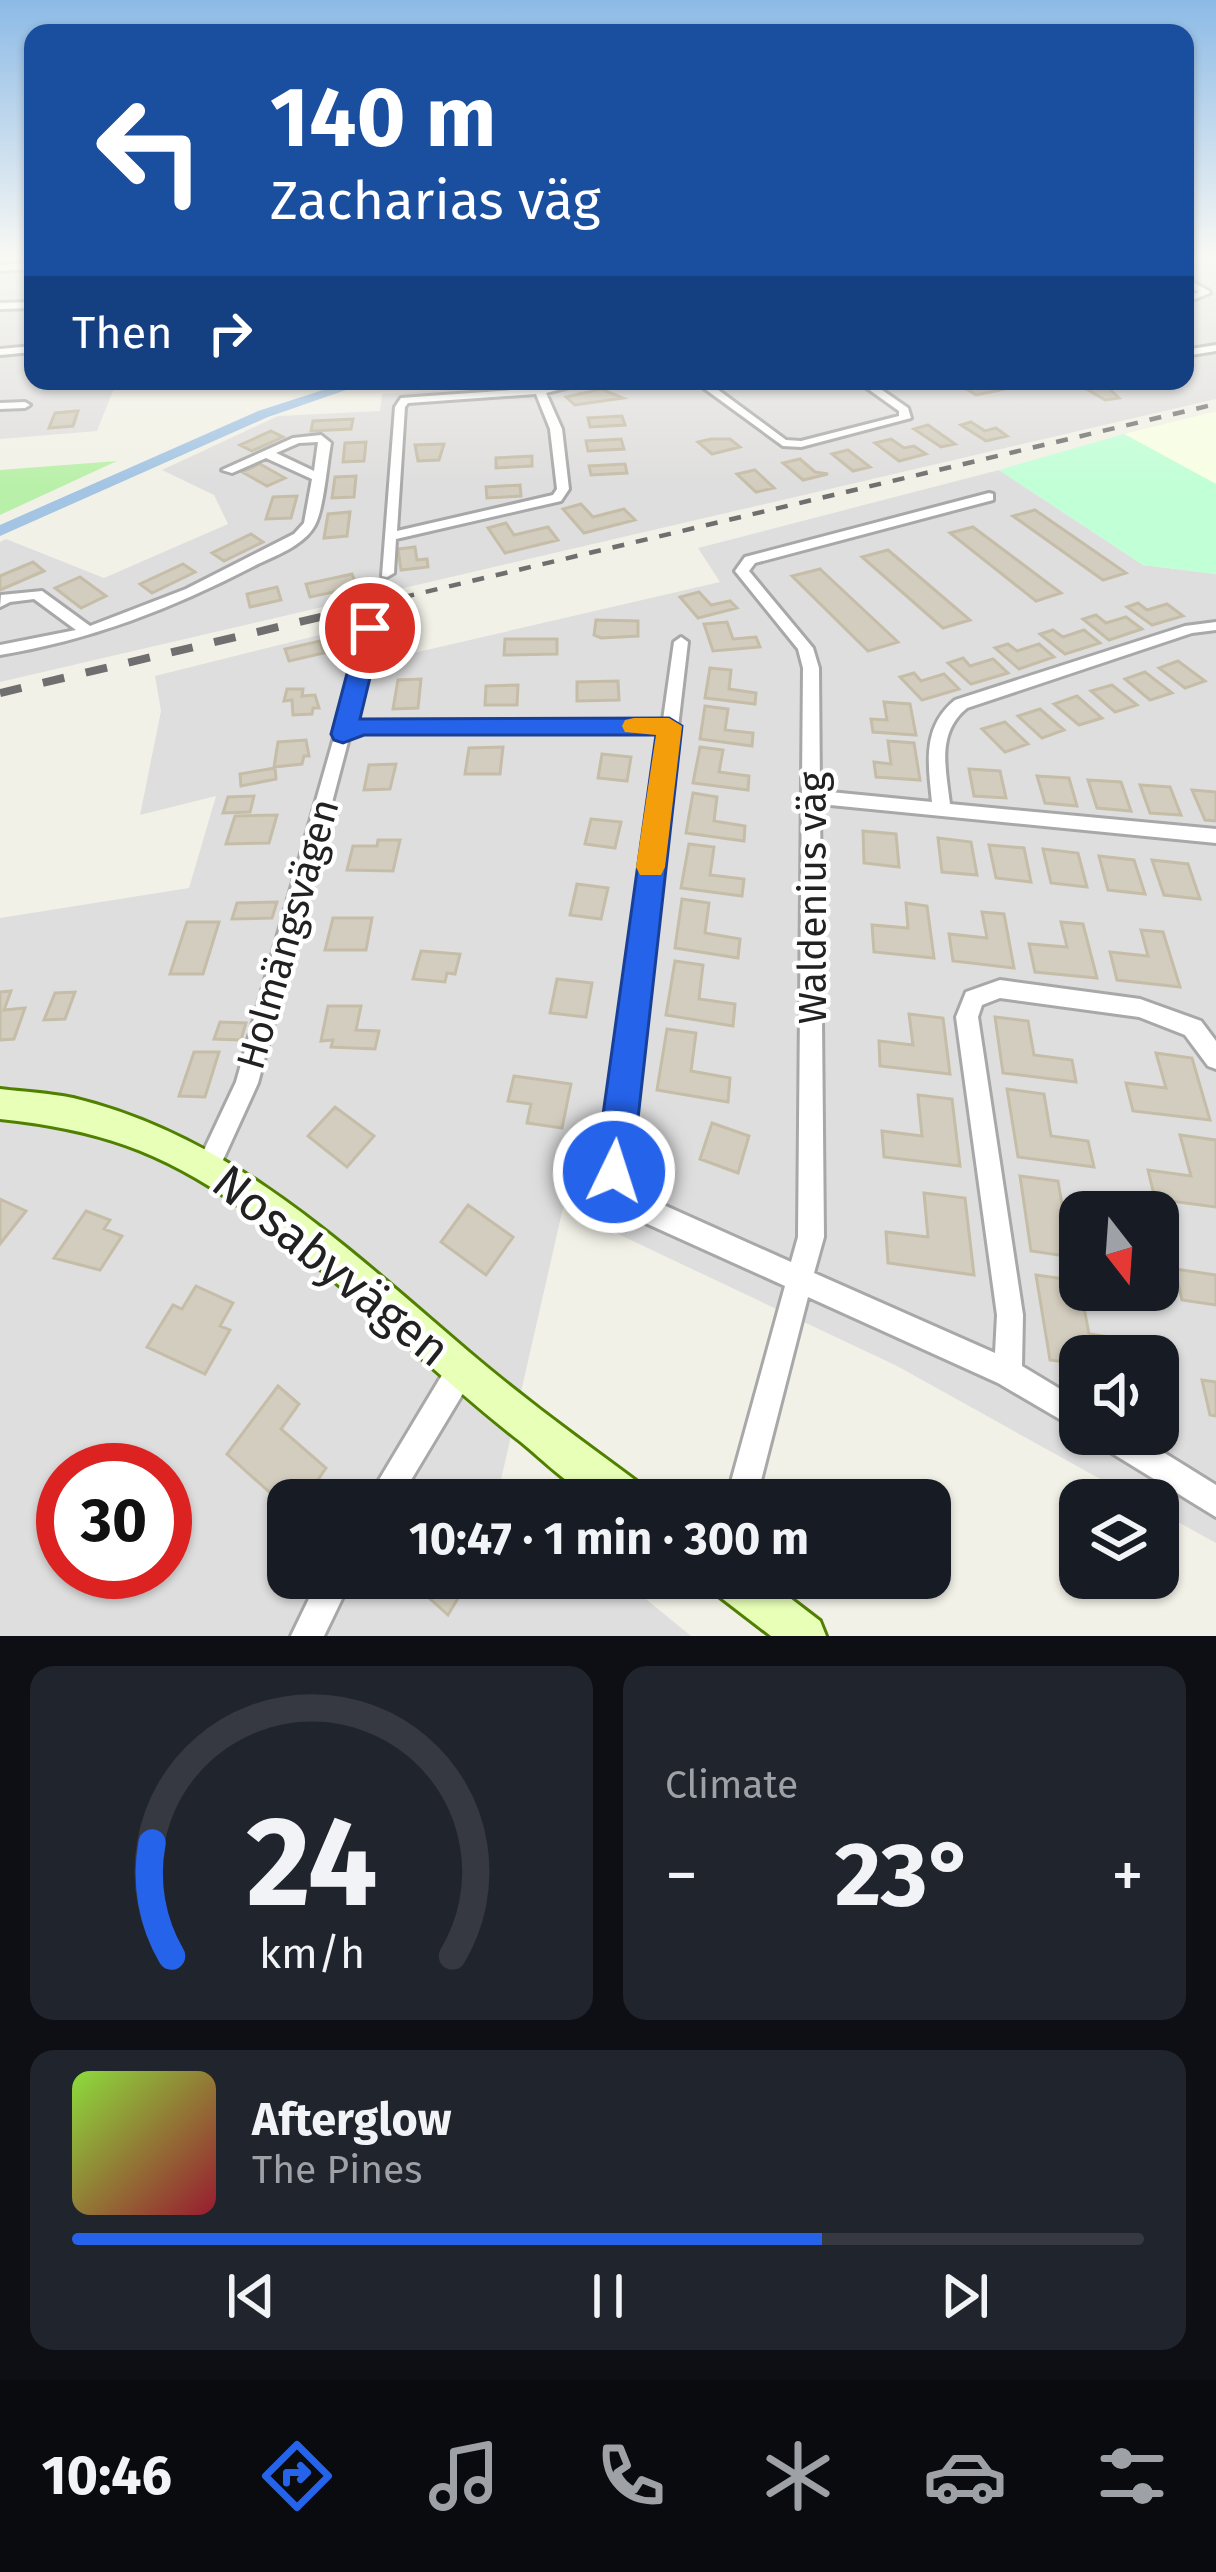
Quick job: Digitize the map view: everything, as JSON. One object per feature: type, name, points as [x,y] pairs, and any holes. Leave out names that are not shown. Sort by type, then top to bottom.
[{"type":"main road","name":"Nosabyvägen","points":[[0,1104],[46,1105],[103,1120],[164,1142],[208,1165],[307,1236],[461,1370],[601,1479]]},
{"type":"main road","points":[[757,1599],[805,1636]]},
{"type":"street","points":[[387,573],[400,406],[405,400],[545,390]]},
{"type":"street","points":[[710,390],[773,439],[801,444],[905,418],[904,410],[875,390]]},
{"type":"street","points":[[390,536],[557,498],[563,489],[556,429],[540,391]]},
{"type":"street","points":[[0,406],[25,405]]},
{"type":"street","points":[[0,650],[87,631],[165,606],[299,537],[310,523],[325,443],[321,438],[297,440],[228,470]]},
{"type":"street","points":[[266,453],[319,478]]},
{"type":"street","name":"Waldenius väg","points":[[746,1479],[811,1237],[814,797],[811,668],[805,648],[742,571],[751,560],[988,497]]},
{"type":"street","points":[[0,603],[37,594],[87,631]]},
{"type":"street","points":[[942,810],[937,742],[939,723],[946,713],[961,704],[1190,629],[1216,626]]},
{"type":"street","name":"Holmängsvägen","points":[[208,1165],[247,1083],[370,628]]},
{"type":"street","points":[[681,642],[614,1172],[631,1203],[1008,1372],[1059,1405]]},
{"type":"street","points":[[343,734],[361,727],[669,726]]},
{"type":"street","points":[[814,797],[1216,836]]},
{"type":"street","points":[[1008,1372],[1010,1315],[967,1017],[973,999],[1000,989],[1140,1008],[1193,1028],[1216,1059]]},
{"type":"street","points":[[395,1479],[461,1370]]},
{"type":"street","points":[[1141,1455],[1216,1502]]},
{"type":"street","points":[[307,1636],[326,1599]]},
{"type":"shaded area","points":[[0,333],[24,333],[24,390],[113,390],[97,431],[0,439]]},
{"type":"shaded area","points":[[1194,333],[1216,333],[1216,399],[0,682],[0,542],[6,539],[104,578],[228,524],[214,495],[162,470],[278,416],[380,411],[382,394],[449,390],[1194,390]]},
{"type":"shaded area","points":[[1216,412],[1216,484],[1124,434],[1209,413]]},
{"type":"shaded area","points":[[999,470],[1143,565],[1216,574],[1216,1543],[1179,1523],[1179,1479],[1100,1479],[897,1366],[563,1208],[501,1479],[267,1479],[267,1599],[646,1599],[691,1636],[0,1636],[0,918],[189,888],[216,796],[140,815],[161,711],[155,676],[376,621],[366,664],[720,582],[698,548]]},
{"type":"green space","points":[[1124,434],[1216,484],[1216,574],[1143,565],[999,470]]},
{"type":"green space","points":[[117,461],[0,515],[0,470]]},
{"type":"building","points":[[603,390],[623,398],[575,405],[566,397]]},
{"type":"building","points":[[1088,390],[1110,390],[1119,398],[1105,400]]},
{"type":"building","points":[[78,411],[73,426],[49,428],[55,413]]},
{"type":"building","points":[[622,416],[625,425],[590,427],[588,418]]},
{"type":"building","points":[[353,419],[351,429],[311,431],[313,421]]},
{"type":"building","points":[[971,422],[1007,436],[986,441],[961,425]]},
{"type":"building","points":[[928,425],[955,444],[941,447],[914,429]]},
{"type":"building","points":[[271,431],[283,437],[252,451],[240,445]]},
{"type":"building","points":[[621,439],[624,449],[588,451],[586,441]]},
{"type":"building","points":[[730,439],[740,447],[712,454],[698,442]]},
{"type":"building","points":[[891,439],[926,454],[899,461],[875,443]]},
{"type":"building","points":[[366,442],[364,461],[343,462],[345,443]]},
{"type":"building","points":[[444,444],[439,460],[418,461],[415,445]]},
{"type":"building","points":[[848,450],[870,467],[853,471],[832,454]]},
{"type":"building","points":[[532,456],[532,466],[496,468],[496,458]]},
{"type":"building","points":[[800,459],[815,472],[828,474],[803,480],[783,463]]},
{"type":"building","points":[[260,464],[285,478],[267,486],[242,472]]},
{"type":"building","points":[[625,464],[627,473],[591,475],[589,466]]},
{"type":"building","points":[[755,470],[774,488],[756,492],[737,474]]},
{"type":"building","points":[[356,476],[354,497],[332,498],[335,477]]},
{"type":"building","points":[[520,485],[521,496],[487,498],[486,487]]},
{"type":"building","points":[[297,496],[291,518],[266,519],[273,497]]},
{"type":"building","points":[[581,504],[593,517],[624,509],[635,520],[584,533],[563,509]]},
{"type":"building","points":[[1035,510],[1126,573],[1103,580],[1013,516]]},
{"type":"building","points":[[350,512],[347,536],[324,538],[328,514]]},
{"type":"building","points":[[506,523],[514,535],[548,527],[558,540],[505,553],[488,528]]},
{"type":"building","points":[[973,527],[1061,593],[1036,601],[950,533]]},
{"type":"building","points":[[251,534],[263,542],[224,561],[212,553]]},
{"type":"building","points":[[415,547],[417,560],[427,559],[428,567],[401,570],[398,549]]},
{"type":"building","points":[[888,550],[970,620],[943,628],[862,557]]},
{"type":"building","points":[[33,562],[44,571],[0,590],[0,576]]},
{"type":"building","points":[[183,564],[195,572],[152,593],[140,584]]},
{"type":"building","points":[[820,569],[898,642],[868,651],[792,576]]},
{"type":"building","points":[[352,574],[357,587],[310,597],[306,584]]},
{"type":"building","points":[[80,577],[106,596],[81,608],[55,588]]},
{"type":"building","points":[[277,587],[281,600],[250,607],[247,594]]},
{"type":"building","points":[[699,592],[711,605],[730,601],[737,608],[698,618],[680,597]]},
{"type":"building","points":[[1138,603],[1147,610],[1167,604],[1183,616],[1152,625],[1127,607]]},
{"type":"building","points":[[1096,615],[1106,623],[1126,617],[1142,629],[1109,640],[1083,619]]},
{"type":"building","points":[[596,620],[638,621],[638,636],[601,638],[594,635]]},
{"type":"building","points":[[727,622],[733,639],[756,637],[760,647],[713,651],[704,624]]},
{"type":"building","points":[[1053,630],[1063,637],[1084,630],[1100,643],[1065,654],[1040,634]]},
{"type":"building","points":[[505,639],[557,639],[557,654],[504,655]]},
{"type":"building","points":[[320,641],[324,653],[289,661],[285,649]]},
{"type":"building","points":[[1008,644],[1017,651],[1039,644],[1054,657],[1019,669],[995,648]]},
{"type":"building","points":[[963,658],[970,666],[993,659],[1008,673],[971,684],[948,663]]},
{"type":"building","points":[[1178,661],[1205,681],[1185,688],[1159,668]]},
{"type":"building","points":[[710,668],[731,670],[729,689],[756,693],[755,704],[705,698]]},
{"type":"building","points":[[1145,672],[1172,693],[1150,700],[1125,679]]},
{"type":"building","points":[[914,673],[921,681],[944,674],[959,689],[922,700],[900,677]]},
{"type":"building","points":[[421,679],[418,708],[393,709],[398,680]]},
{"type":"building","points":[[618,681],[619,700],[577,701],[577,682]]},
{"type":"building","points":[[518,685],[517,705],[485,705],[486,686]]},
{"type":"building","points":[[1112,685],[1137,705],[1115,712],[1091,691]]},
{"type":"building","points":[[287,689],[303,689],[302,696],[315,695],[319,708],[313,708],[312,714],[293,715],[292,700],[284,701]]},
{"type":"building","points":[[1077,696],[1102,718],[1079,725],[1054,704]]},
{"type":"building","points":[[884,702],[910,704],[916,735],[873,732],[871,719],[887,720]]},
{"type":"building","points":[[705,706],[728,709],[725,730],[753,733],[752,746],[700,739]]},
{"type":"building","points":[[1040,709],[1064,730],[1042,738],[1018,716]]},
{"type":"building","points":[[1005,722],[1028,744],[1005,752],[982,729]]},
{"type":"building","points":[[306,740],[309,756],[304,756],[302,764],[274,767],[278,742]]},
{"type":"building","points":[[888,741],[914,743],[920,780],[876,777],[874,762],[891,764]]},
{"type":"building","points":[[503,747],[500,774],[465,774],[469,748]]},
{"type":"building","points":[[700,747],[723,750],[719,772],[749,776],[748,790],[693,783]]},
{"type":"building","points":[[602,754],[631,757],[627,781],[598,778]]},
{"type":"building","points":[[396,764],[390,789],[364,790],[369,765]]},
{"type":"building","points":[[275,768],[276,779],[241,786],[240,774]]},
{"type":"building","points":[[969,769],[1000,771],[1006,798],[974,796]]},
{"type":"building","points":[[1037,776],[1069,778],[1077,806],[1045,803]]},
{"type":"building","points":[[1088,780],[1121,782],[1131,811],[1097,808]]},
{"type":"building","points":[[1140,785],[1170,787],[1181,815],[1150,813]]},
{"type":"building","points":[[1192,790],[1216,792],[1216,821],[1205,820]]},
{"type":"building","points":[[693,793],[717,797],[714,821],[745,826],[744,841],[686,833]]},
{"type":"building","points":[[254,796],[250,812],[223,813],[228,797]]},
{"type":"building","points":[[277,815],[269,843],[226,844],[235,816]]},
{"type":"building","points":[[591,819],[621,822],[615,848],[585,844]]},
{"type":"building","points":[[863,831],[896,834],[899,867],[864,863]]},
{"type":"building","points":[[938,838],[971,842],[977,875],[942,872]]},
{"type":"building","points":[[378,840],[400,840],[393,871],[347,870],[353,846],[377,846]]},
{"type":"building","points":[[689,844],[714,847],[710,875],[744,879],[742,896],[681,888]]},
{"type":"building","points":[[989,845],[1024,848],[1031,882],[996,878]]},
{"type":"building","points":[[1043,849],[1078,853],[1087,887],[1051,883]]},
{"type":"building","points":[[1099,856],[1134,860],[1145,894],[1108,890]]},
{"type":"building","points":[[1152,860],[1188,864],[1200,899],[1164,895]]},
{"type":"building","points":[[577,884],[608,888],[601,919],[570,915]]},
{"type":"building","points":[[682,899],[709,903],[705,933],[740,939],[738,958],[675,948]]},
{"type":"building","points":[[277,902],[272,918],[232,919],[237,903]]},
{"type":"building","points":[[906,903],[927,906],[934,958],[874,952],[872,925],[908,928]]},
{"type":"building","points":[[982,912],[1004,914],[1014,968],[953,961],[949,934],[987,938]]},
{"type":"building","points":[[333,918],[372,918],[366,950],[325,950]]},
{"type":"building","points":[[187,922],[219,922],[203,974],[170,974]]},
{"type":"building","points":[[1061,922],[1083,924],[1097,978],[1035,972],[1029,944],[1067,947]]},
{"type":"building","points":[[1141,930],[1163,932],[1180,987],[1117,980],[1110,952],[1148,956]]},
{"type":"building","points":[[421,951],[460,954],[455,974],[447,973],[445,982],[413,979]]},
{"type":"building","points":[[675,961],[703,965],[699,999],[735,1004],[733,1026],[666,1015]]},
{"type":"building","points":[[557,979],[592,983],[586,1017],[550,1013]]},
{"type":"building","points":[[11,991],[4,1010],[25,1008],[14,1039],[0,1040],[0,992]]},
{"type":"building","points":[[75,992],[65,1019],[44,1020],[55,993]]},
{"type":"building","points":[[328,1006],[361,1006],[356,1030],[379,1031],[375,1049],[331,1047],[333,1040],[321,1041]]},
{"type":"building","points":[[909,1014],[943,1018],[950,1074],[880,1066],[879,1041],[913,1045]]},
{"type":"building","points":[[995,1017],[1028,1021],[1034,1055],[1072,1060],[1076,1082],[1003,1073]]},
{"type":"building","points":[[220,1022],[246,1023],[241,1040],[214,1039]]},
{"type":"building","points":[[667,1029],[696,1033],[691,1071],[730,1078],[728,1102],[657,1090]]},
{"type":"building","points":[[194,1052],[219,1052],[205,1097],[179,1096]]},
{"type":"building","points":[[1156,1053],[1192,1058],[1210,1120],[1133,1111],[1126,1083],[1166,1088]]},
{"type":"building","points":[[514,1076],[571,1084],[562,1128],[527,1123],[531,1104],[508,1101]]},
{"type":"building","points":[[1007,1089],[1044,1094],[1051,1136],[1088,1141],[1094,1167],[1018,1157]]},
{"type":"building","points":[[918,1095],[952,1099],[960,1166],[884,1157],[882,1131],[922,1136]]},
{"type":"building","points":[[335,1107],[374,1136],[347,1167],[308,1136]]},
{"type":"building","points":[[712,1123],[749,1136],[738,1173],[700,1159]]},
{"type":"building","points":[[1180,1135],[1216,1140],[1216,1207],[1179,1202],[1179,1191],[1153,1191],[1148,1170],[1191,1176]]},
{"type":"building","points":[[1020,1176],[1058,1181],[1060,1191],[1059,1255],[1031,1251]]},
{"type":"building","points":[[924,1193],[965,1198],[974,1275],[888,1263],[886,1232],[928,1237]]},
{"type":"building","points":[[0,1199],[26,1211],[0,1244]]},
{"type":"building","points":[[468,1205],[513,1237],[486,1275],[441,1242]]},
{"type":"building","points":[[86,1211],[110,1220],[104,1229],[122,1236],[100,1270],[54,1258]]},
{"type":"building","points":[[1179,1270],[1216,1275],[1216,1305],[1182,1300]]},
{"type":"building","points":[[1036,1275],[1059,1278],[1059,1311],[1085,1311],[1089,1334],[1096,1335],[1059,1335],[1059,1361],[1050,1360]]},
{"type":"building","points":[[196,1286],[233,1303],[220,1326],[230,1330],[205,1374],[147,1347],[173,1305],[182,1309]]},
{"type":"building","points":[[1202,1380],[1216,1382],[1216,1416],[1210,1415]]},
{"type":"building","points":[[278,1386],[299,1404],[281,1429],[326,1468],[318,1479],[267,1479],[267,1490],[227,1454]]},
{"type":"building","points":[[430,1599],[458,1599],[448,1615]]},
{"type":"waterway","points":[[0,531],[263,414],[337,390]]},
{"type":"railway","points":[[379,603],[1216,404]]},
{"type":"railway","points":[[0,693],[392,600]]},
{"type":"slow traffic","points":[[634,726],[669,726],[650,867]]},
{"type":"route","points":[[370,628],[343,734],[361,727],[669,726],[617,1118],[614,1172]]}]
